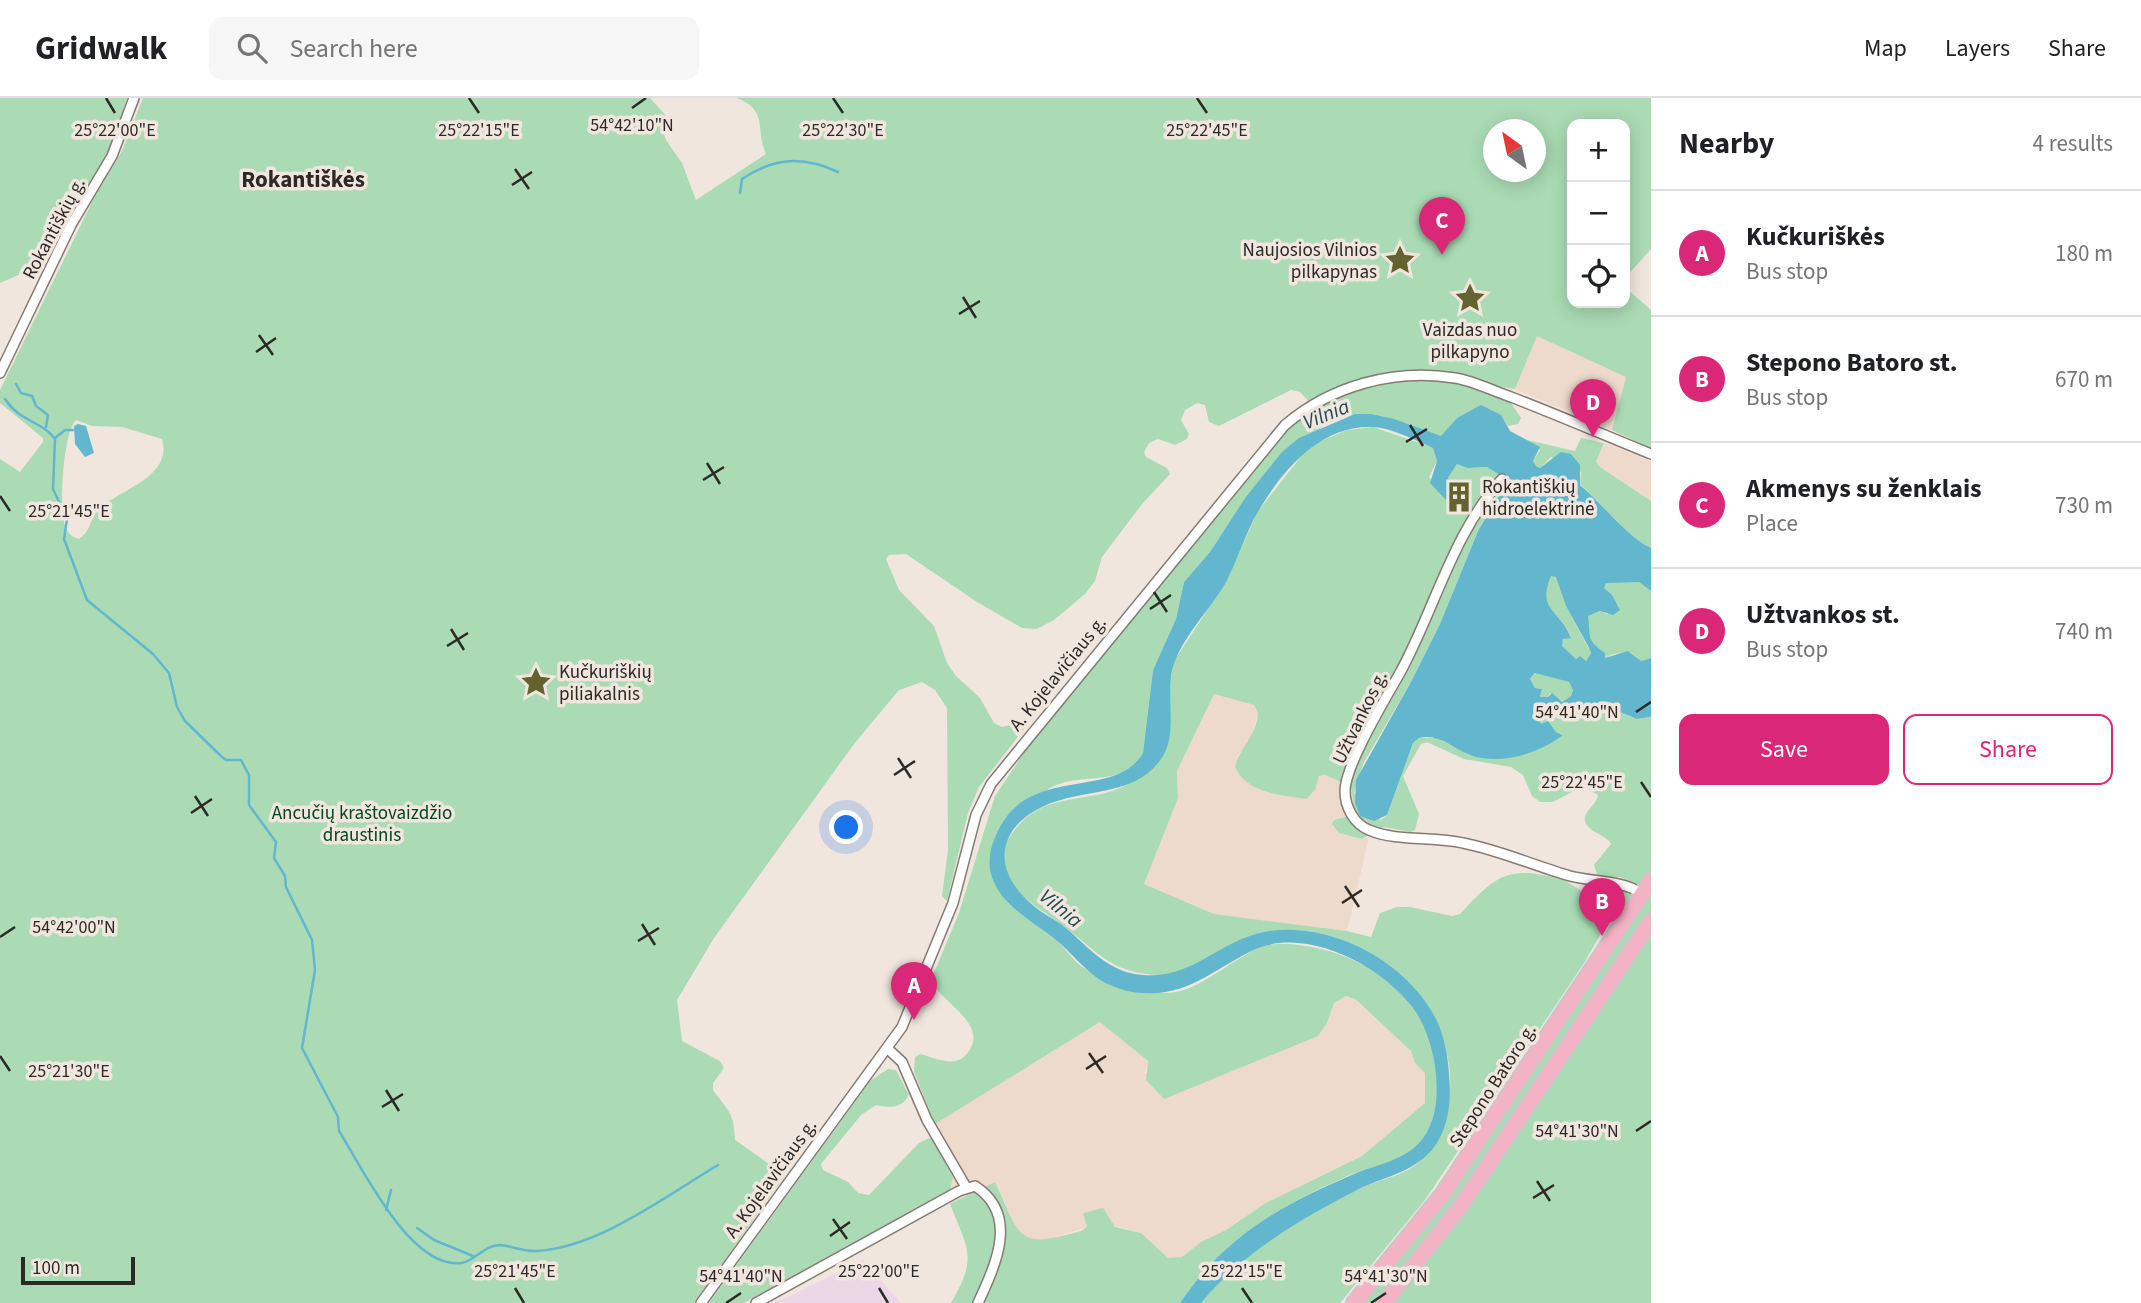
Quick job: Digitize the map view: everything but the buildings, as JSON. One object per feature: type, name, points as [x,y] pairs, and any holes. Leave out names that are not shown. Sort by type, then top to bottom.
[{"type":"main road","name":"Stepono Batoro g.","points":[[1354,1303],[1442,1195],[1651,880]]},
{"type":"main road","points":[[1384,1303],[1468,1197],[1651,920]]},
{"type":"street","name":"Rokantiškių g.","points":[[1,370],[71,225],[112,156],[134,98]]},
{"type":"street","name":"A. Kojelavičiaus g.","points":[[701,1303],[802,1162],[888,1049],[912,1008],[953,902],[976,815],[991,784],[1268,442],[1302,410],[1318,400],[1355,385],[1419,376],[1457,378],[1651,454]]},
{"type":"street","name":"Užtvankos g.","points":[[1502,479],[1472,518],[1458,544],[1426,623],[1368,733],[1347,780],[1345,793],[1353,818],[1368,830],[1464,843],[1570,876],[1631,886],[1642,893]]},
{"type":"street","points":[[888,1049],[902,1062],[927,1120],[966,1187]]},
{"type":"street","points":[[756,1303],[966,1187],[975,1186],[991,1200],[1001,1227],[998,1258],[978,1303]]},
{"type":"shaded area","points":[[1537,335],[1626,377],[1612,430],[1515,389]]},
{"type":"shaded area","points":[[1604,443],[1651,461],[1651,501],[1600,467],[1596,462]]},
{"type":"shaded area","points":[[1214,694],[1254,705],[1258,713],[1252,736],[1238,756],[1311,796],[1319,777],[1325,775],[1351,786],[1355,814],[1334,820],[1362,839],[1369,838],[1347,931],[1214,914],[1144,884],[1178,798],[1177,771]]},
{"type":"shaded area","points":[[1346,996],[1354,999],[1411,1051],[1415,1063],[1426,1073],[1425,1103],[1362,1156],[1264,1204],[1226,1230],[1201,1242],[1182,1257],[1168,1258],[1141,1233],[1115,1226],[1087,1227],[1042,1242],[1031,1241],[1017,1230],[995,1182],[950,1204],[953,1178],[928,1128],[1101,1022],[1148,1061],[1144,1074],[1327,1023],[1334,1003]]},
{"type":"shaded area","points":[[863,1260],[901,1303],[772,1303],[784,1299]]},
{"type":"green space","points":[[0,98],[127,98],[110,149],[39,266],[0,283]]},
{"type":"green space","name":"Ancučių kraštovaizdžio draustinis","points":[[143,98],[650,98],[668,118],[663,131],[666,140],[682,163],[696,200],[766,154],[757,114],[753,108],[736,98],[1651,98],[1651,249],[1630,273],[1630,119],[1567,119],[1567,308],[1630,308],[1630,292],[1651,310],[1651,449],[1612,430],[1626,377],[1537,336],[1515,389],[1489,385],[1509,400],[1521,418],[1518,424],[1508,426],[1500,415],[1457,418],[1441,437],[1371,414],[1342,418],[1323,426],[1245,498],[1210,552],[1184,582],[1176,619],[1153,670],[1143,753],[1135,764],[1114,775],[1054,786],[1032,802],[995,837],[1008,903],[1058,942],[1080,965],[1099,975],[1142,988],[1172,993],[1199,984],[1252,951],[1264,946],[1285,944],[1328,951],[1369,968],[1403,996],[1417,1014],[1434,1055],[1436,1100],[1431,1123],[1421,1142],[1406,1154],[1350,1175],[1300,1199],[1255,1226],[1215,1260],[1180,1303],[951,1303],[965,1275],[967,1254],[962,1232],[950,1204],[995,1182],[1017,1228],[1032,1239],[1081,1231],[1087,1227],[1083,1213],[1103,1208],[1115,1227],[1141,1233],[1168,1258],[1182,1257],[1201,1242],[1226,1230],[1264,1204],[1362,1156],[1425,1103],[1425,1073],[1415,1063],[1411,1051],[1355,999],[1346,996],[1334,1003],[1327,1023],[1318,1036],[1164,1099],[1146,1080],[1148,1061],[1100,1022],[935,1124],[914,1072],[915,1057],[920,1054],[946,1061],[958,1060],[969,1051],[973,1041],[968,1022],[931,980],[959,913],[995,796],[1034,738],[1273,442],[1314,407],[1300,392],[1291,390],[1219,426],[1209,422],[1205,405],[1197,403],[1185,410],[1181,420],[1189,434],[1187,439],[1175,445],[1158,439],[1149,443],[1144,452],[1146,457],[1167,468],[1170,474],[1142,504],[1102,557],[1095,581],[1085,594],[1054,620],[1037,629],[1022,628],[977,602],[906,554],[889,555],[886,559],[899,590],[934,626],[947,663],[956,676],[980,698],[994,723],[1002,727],[1019,723],[1027,725],[979,787],[968,813],[947,901],[942,896],[948,850],[947,708],[935,690],[922,682],[899,690],[854,744],[714,938],[677,1000],[682,1041],[720,1061],[724,1068],[713,1083],[713,1090],[732,1117],[735,1140],[785,1175],[694,1303],[0,1303],[0,459],[20,472],[43,442],[43,438],[0,403],[0,390],[94,198],[122,151]],"holes":[[[76,420],[92,426],[122,427],[162,439],[163,452],[153,473],[100,508],[79,539],[68,533],[62,506],[65,455]]]},
{"type":"green space","points":[[1373,427],[1434,448],[1437,461],[1429,477],[1446,499],[1453,486],[1448,478],[1457,464],[1467,468],[1487,467],[1508,479],[1478,531],[1440,624],[1412,680],[1363,764],[1354,793],[1381,820],[1387,815],[1413,743],[1419,738],[1437,738],[1469,755],[1563,734],[1556,732],[1547,722],[1541,725],[1539,718],[1547,706],[1562,708],[1566,714],[1580,714],[1593,707],[1636,719],[1651,717],[1651,872],[1640,885],[1620,877],[1598,877],[1594,865],[1611,844],[1586,825],[1586,814],[1598,795],[1583,786],[1553,802],[1540,802],[1532,796],[1523,775],[1511,767],[1464,759],[1427,742],[1421,744],[1403,776],[1419,814],[1415,830],[1411,832],[1384,827],[1362,839],[1339,833],[1332,824],[1334,820],[1355,814],[1351,786],[1325,775],[1319,776],[1315,790],[1306,799],[1265,791],[1247,782],[1235,767],[1255,728],[1258,713],[1254,705],[1214,694],[1177,771],[1178,798],[1144,884],[1214,914],[1347,931],[1371,937],[1380,913],[1397,907],[1410,907],[1452,916],[1460,914],[1492,883],[1513,874],[1526,873],[1559,879],[1588,894],[1603,889],[1628,890],[1632,896],[1603,930],[1584,963],[1425,1200],[1340,1303],[1201,1303],[1236,1266],[1276,1235],[1343,1196],[1390,1178],[1421,1161],[1440,1124],[1450,1092],[1448,1060],[1439,1030],[1424,1002],[1403,978],[1378,958],[1350,943],[1319,933],[1281,931],[1170,974],[1143,974],[1115,965],[1020,893],[1004,870],[1003,856],[1007,842],[1018,826],[1037,810],[1059,802],[1113,791],[1155,766],[1174,661],[1225,583],[1258,511],[1303,454],[1318,442],[1347,430]]},
{"type":"green space","points":[[1581,438],[1604,443],[1596,462],[1600,467],[1651,501],[1651,548],[1624,528],[1580,484],[1581,472],[1551,457],[1540,468],[1535,466],[1533,461],[1540,450],[1527,440],[1575,451]]},
{"type":"green space","points":[[1551,575],[1557,577],[1566,606],[1591,653],[1586,661],[1571,657],[1561,646],[1563,639],[1571,637],[1547,603],[1547,587]]},
{"type":"green space","points":[[1639,582],[1651,591],[1651,658],[1641,661],[1630,652],[1605,658],[1589,640],[1587,616],[1601,611],[1607,614],[1619,607],[1603,588],[1606,583]]},
{"type":"green space","points":[[1536,673],[1569,682],[1573,690],[1571,696],[1562,702],[1550,693],[1548,697],[1540,697],[1542,689],[1535,688],[1530,679]]},
{"type":"green space","points":[[1651,889],[1651,914],[1474,1181],[1379,1303],[1360,1303]]},
{"type":"green space","points":[[1651,935],[1651,1303],[1394,1303],[1480,1193]]},
{"type":"green space","points":[[888,1069],[896,1070],[909,1095],[906,1100],[891,1107],[876,1105],[861,1115],[821,1164],[823,1170],[848,1182],[858,1193],[869,1195],[919,1143],[929,1138],[934,1139],[953,1178],[950,1190],[744,1303],[709,1303],[871,1080]]},
{"type":"water","points":[[1481,405],[1501,415],[1510,431],[1540,447],[1533,461],[1540,468],[1561,452],[1571,454],[1580,465],[1580,485],[1633,536],[1651,548],[1651,591],[1639,582],[1606,583],[1604,588],[1612,595],[1620,610],[1613,615],[1600,611],[1588,616],[1590,637],[1605,653],[1605,658],[1628,651],[1641,661],[1651,658],[1651,717],[1636,719],[1593,707],[1580,714],[1566,714],[1562,708],[1547,706],[1539,718],[1541,724],[1548,721],[1556,732],[1563,735],[1531,752],[1507,758],[1482,758],[1470,755],[1439,739],[1419,738],[1413,743],[1387,815],[1374,821],[1360,816],[1355,803],[1356,780],[1412,680],[1440,624],[1478,531],[1508,480],[1487,467],[1467,468],[1457,464],[1448,478],[1453,486],[1446,500],[1430,483],[1437,461],[1433,448],[1388,430],[1353,428],[1336,433],[1305,453],[1279,480],[1259,510],[1225,584],[1177,656],[1170,689],[1170,735],[1163,756],[1153,769],[1128,784],[1054,802],[1035,811],[1021,821],[1005,847],[1009,877],[1019,891],[1034,906],[1114,967],[1135,974],[1172,973],[1231,944],[1264,932],[1314,932],[1363,949],[1385,962],[1423,998],[1439,1025],[1448,1060],[1450,1096],[1447,1119],[1433,1149],[1410,1168],[1359,1189],[1274,1238],[1236,1268],[1201,1303],[1180,1303],[1216,1259],[1256,1225],[1302,1198],[1354,1174],[1396,1159],[1417,1145],[1427,1132],[1436,1100],[1434,1062],[1424,1028],[1404,997],[1367,968],[1345,956],[1299,943],[1277,943],[1256,949],[1202,979],[1175,990],[1140,993],[1114,987],[1089,971],[1003,897],[990,871],[992,845],[1000,827],[1015,808],[1032,796],[1114,776],[1130,767],[1143,753],[1153,670],[1176,619],[1184,582],[1210,552],[1245,498],[1282,452],[1299,438],[1355,414],[1394,419],[1441,436],[1457,418]],"holes":[[[1551,576],[1556,577],[1566,606],[1591,653],[1586,661],[1580,656],[1576,659],[1562,646],[1563,639],[1571,638],[1548,604],[1546,597]],[[1535,673],[1569,682],[1573,690],[1571,696],[1562,702],[1552,693],[1548,697],[1540,697],[1542,689],[1535,688],[1530,679]]]},
{"type":"water","points":[[74,426],[86,426],[94,453],[85,457],[75,444]]},
{"type":"waterway","points":[[740,193],[742,179],[766,166],[778,163],[801,161],[838,172]]},
{"type":"waterway","points":[[16,384],[21,393],[32,396],[36,406],[48,415],[46,427]]},
{"type":"waterway","points":[[5,399],[17,412],[44,428],[55,439],[53,489],[67,519],[64,539],[87,600],[153,654],[169,673],[177,707],[185,721],[226,760],[241,760],[249,775],[249,805],[276,842],[274,858],[285,876],[286,887],[312,940],[315,970],[302,1048],[338,1117],[339,1131],[374,1190],[406,1234],[424,1250],[443,1261],[462,1263],[500,1245],[532,1251],[559,1248],[607,1231],[718,1165]]},
{"type":"waterway","points":[[55,438],[65,430],[73,430]]},
{"type":"waterway","points":[[386,1210],[391,1190]]},
{"type":"waterway","points":[[417,1228],[434,1240],[473,1256]]},
{"type":"place","name":"Akmenys su ženklais","points":[[1442,255]]},
{"type":"place","name":"Naujosios Vilnios pilkapynas","points":[[1400,260]]},
{"type":"place","name":"Vaizdas nuo pilkapyno","points":[[1470,298]]},
{"type":"place","name":"Užtvankos st.","points":[[1593,437]]},
{"type":"place","name":"Rokantiškių hidroelektrinė","points":[[1459,497]]},
{"type":"place","name":"Kučkuriškių piliakalnis","points":[[536,682]]},
{"type":"place","name":"Stepono Batoro st.","points":[[1602,936]]},
{"type":"place","name":"Kučkuriškės","points":[[914,1020]]},
{"type":"district","name":"Rokantiškės","points":[[303,179]]},
{"type":"water label","name":"Vilnia","points":[[1326,414]]},
{"type":"water label","name":"Vilnia","points":[[1061,908]]}]
